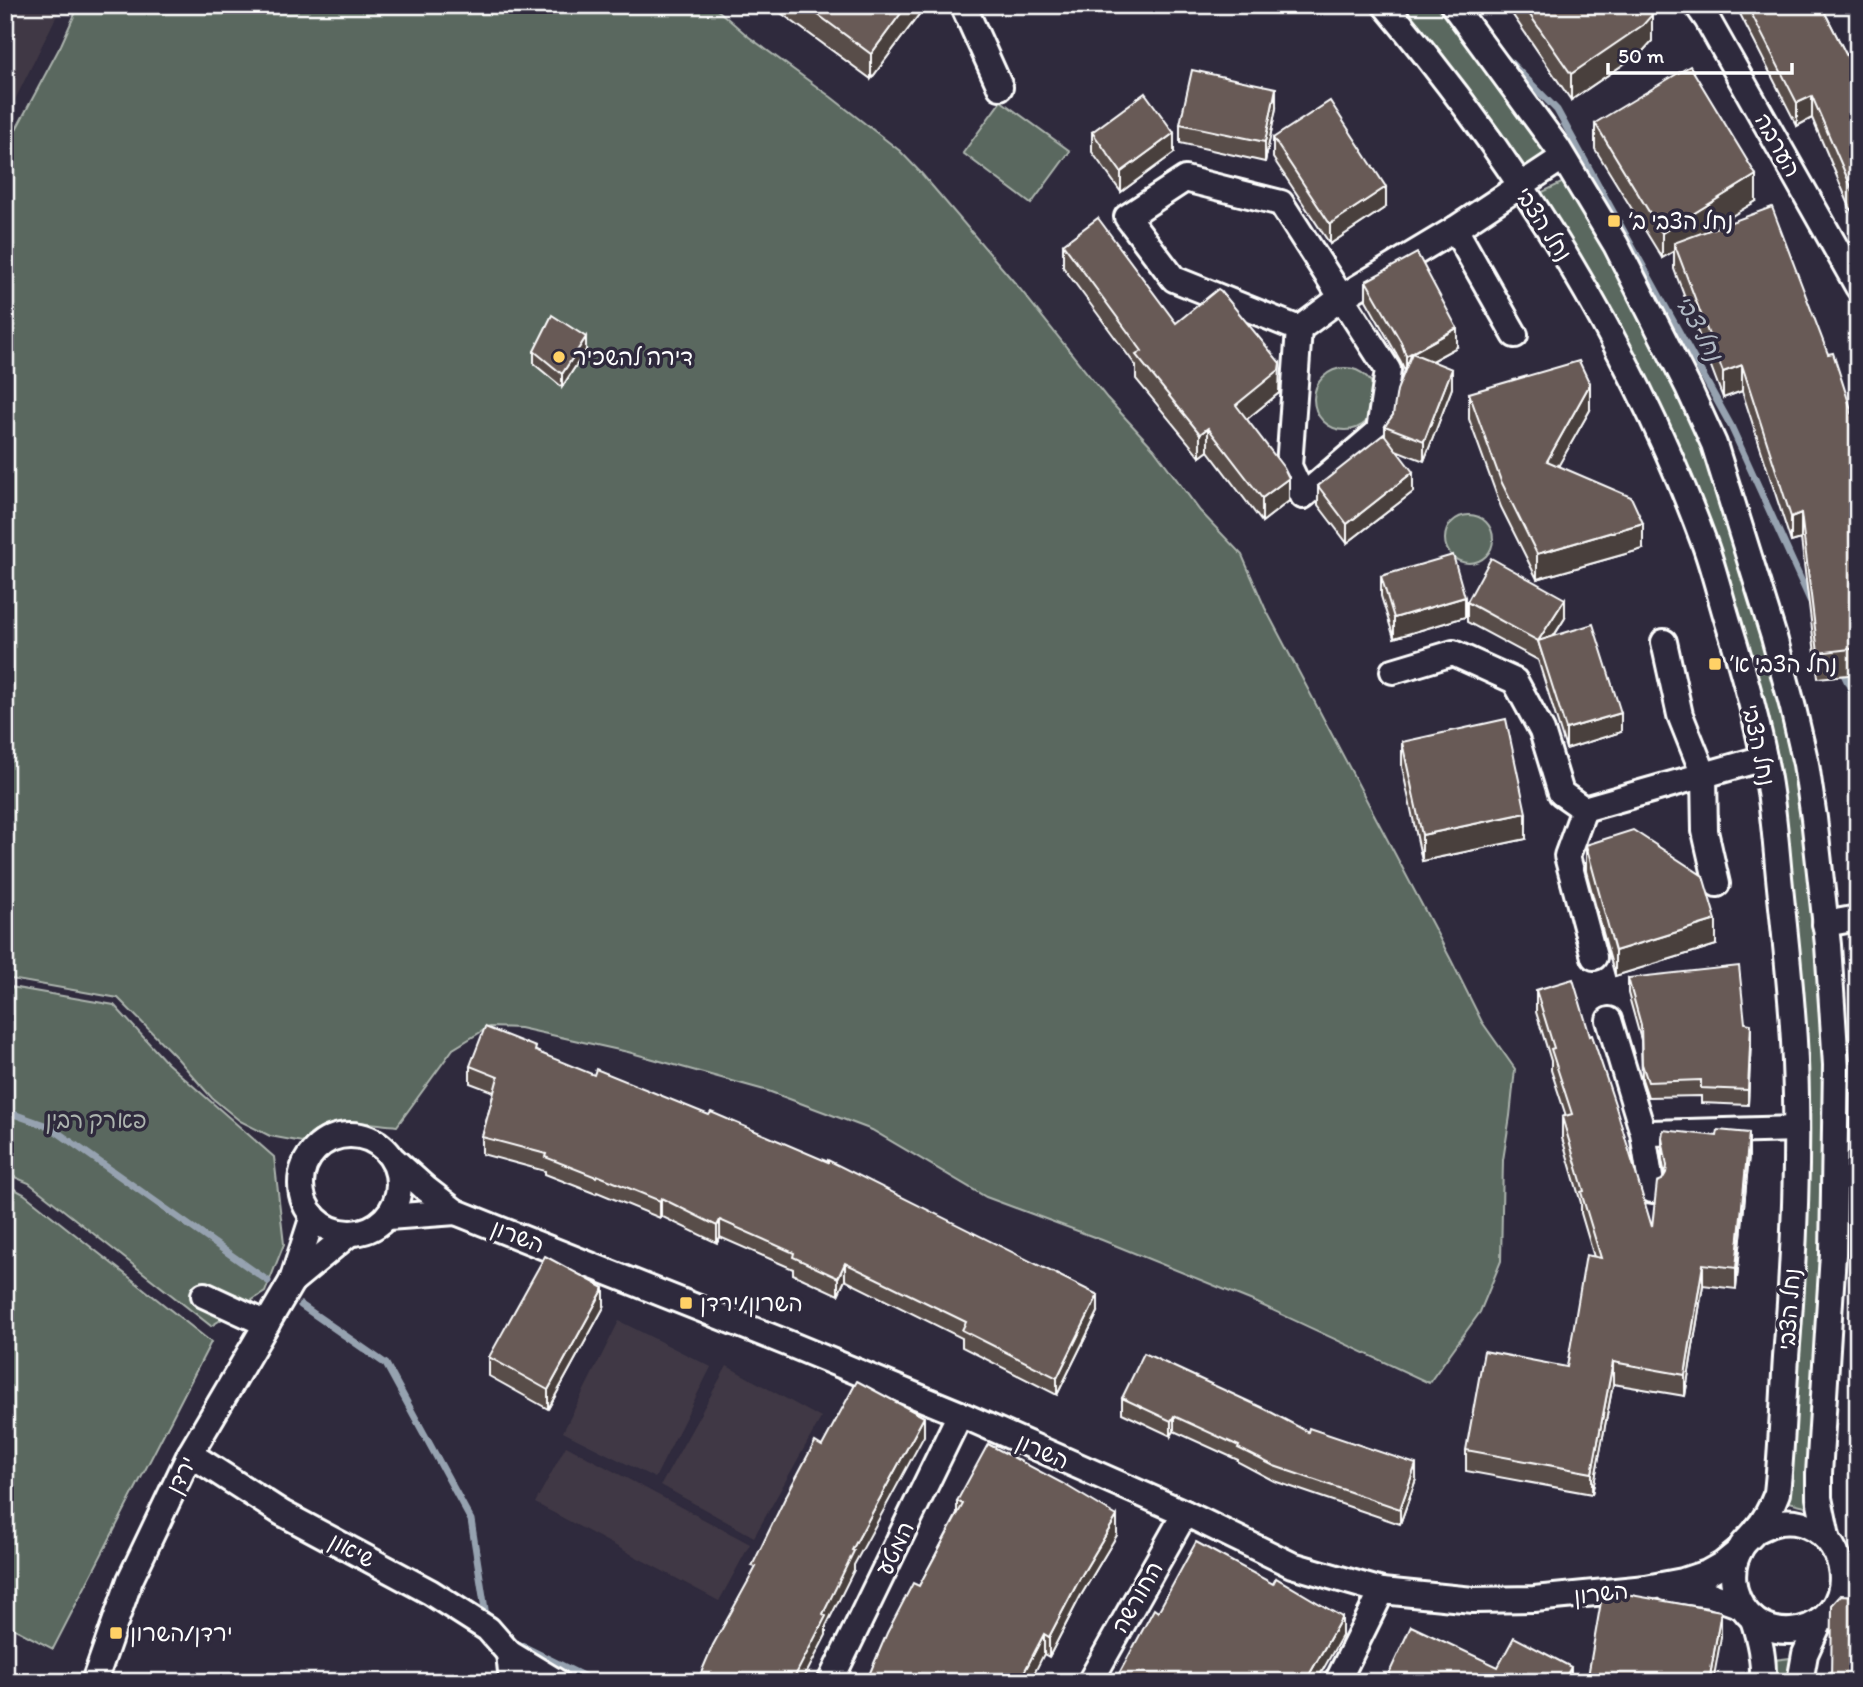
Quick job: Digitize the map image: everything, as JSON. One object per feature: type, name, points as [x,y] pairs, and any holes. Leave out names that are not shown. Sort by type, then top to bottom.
[{"type":"street","points":[[963,5],[1000,88]]},
{"type":"street","name":"נחל הצבי","points":[[1385,5],[1422,48],[1520,186],[1570,264],[1641,395],[1670,458],[1705,547],[1736,648],[1764,758],[1788,949],[1796,1066],[1796,1129],[1791,1296],[1779,1473],[1777,1493],[1756,1531]]},
{"type":"street","name":"נחל הצבי","points":[[1453,5],[1557,147],[1616,245],[1685,381],[1714,444],[1774,638],[1806,764],[1833,1004],[1846,1225],[1819,1474],[1819,1498],[1841,1550]]},
{"type":"street","name":"הערבה","points":[[1697,5],[1858,287]]},
{"type":"street","points":[[1299,329],[1174,279],[1127,216],[1185,179],[1282,203],[1342,297],[1388,370],[1379,431],[1303,496],[1289,466],[1299,329],[1342,297],[1455,229],[1562,158]]},
{"type":"street","points":[[1455,229],[1515,335]]},
{"type":"street","points":[[1664,642],[1679,715],[1704,775],[1705,831],[1717,884]]},
{"type":"street","points":[[1392,671],[1452,653],[1515,681],[1542,732],[1560,793],[1584,809],[1764,758]]},
{"type":"street","points":[[1584,809],[1567,856],[1594,957]]},
{"type":"street","points":[[1825,924],[1858,918]]},
{"type":"street","points":[[1609,1020],[1643,1133],[1652,1190]]},
{"type":"street","points":[[1643,1133],[1796,1129]]},
{"type":"street","points":[[338,1135],[370,1138],[384,1147],[394,1160],[400,1191],[388,1217],[377,1226],[350,1233],[336,1231],[324,1226],[306,1206],[301,1182],[304,1167],[311,1153],[323,1142],[338,1135]]},
{"type":"street","name":"השרון","points":[[394,1160],[456,1212],[960,1414],[1185,1513],[1293,1565],[1382,1591],[1473,1600],[1534,1599],[1646,1588],[1707,1573],[1739,1551]]},
{"type":"street","name":"השרון","points":[[388,1217],[456,1212]]},
{"type":"street","name":"ירדן","points":[[94,1682],[130,1580],[190,1454],[292,1281],[313,1216]]},
{"type":"street","name":"ירדן","points":[[292,1281],[350,1233]]},
{"type":"street","points":[[204,1295],[267,1324]]},
{"type":"street","name":"המטע","points":[[830,1682],[960,1414]]},
{"type":"street","name":"שיאון","points":[[190,1454],[282,1513],[430,1591],[488,1629],[509,1653],[557,1682]]},
{"type":"street","name":"החורשה","points":[[1090,1682],[1185,1513]]},
{"type":"street","points":[[1747,1613],[1767,1628],[1780,1631],[1808,1628],[1820,1621],[1848,1594],[1842,1587],[1841,1550],[1812,1527],[1795,1521],[1771,1524],[1756,1531],[1739,1551],[1732,1574],[1734,1591],[1761,1645],[1763,1682]]},
{"type":"street","name":"השרון","points":[[1646,1588],[1711,1595],[1747,1613]]},
{"type":"street","points":[[1337,1682],[1382,1591]]},
{"type":"street","points":[[1800,1682],[1805,1654],[1820,1621]]},
{"type":"street","points":[[509,1653],[512,1682]]},
{"type":"shaded area","points":[[5,5],[62,5],[5,120]]},
{"type":"shaded area","points":[[619,1321],[711,1367],[655,1478],[563,1432]]},
{"type":"shaded area","points":[[727,1366],[821,1418],[754,1537],[661,1485]]},
{"type":"shaded area","points":[[1858,1430],[1858,1488],[1850,1434]]},
{"type":"shaded area","points":[[566,1446],[750,1544],[719,1601],[535,1503]]},
{"type":"green space","points":[[79,5],[710,5],[900,151],[1020,289],[1107,398],[1154,449],[1200,511],[1242,555],[1265,608],[1482,1022],[1515,1069],[1503,1160],[1501,1261],[1480,1312],[1429,1383],[1255,1302],[1102,1240],[986,1197],[872,1130],[768,1091],[628,1052],[520,1028],[489,1027],[453,1049],[397,1126],[358,1122],[335,1123],[323,1127],[302,1142],[270,1136],[240,1121],[212,1098],[118,998],[5,978],[5,150],[61,45]]},
{"type":"green space","points":[[1392,5],[1446,5],[1553,151],[1519,172]]},
{"type":"green space","points":[[1001,101],[1070,151],[1031,204],[963,153]]},
{"type":"green space","points":[[1572,178],[1683,384],[1792,710],[1833,1097],[1809,1507],[1781,1500],[1797,1258],[1779,835],[1689,494],[1534,196]]},
{"type":"green space","points":[[1345,368],[1357,370],[1367,377],[1374,387],[1374,411],[1367,421],[1357,428],[1345,430],[1333,428],[1323,421],[1316,411],[1314,399],[1316,387],[1323,377],[1333,370]]},
{"type":"green space","points":[[1469,515],[1486,522],[1493,539],[1486,556],[1469,563],[1452,556],[1445,539],[1452,522]]},
{"type":"green space","name":"פארק רבין","points":[[5,986],[114,1005],[167,1063],[274,1157],[284,1244],[265,1292],[211,1326],[29,1183],[5,1173]]},
{"type":"green space","points":[[5,1184],[24,1194],[211,1342],[53,1649],[5,1624]]},
{"type":"green space","points":[[1857,1239],[1858,1367],[1855,1367]]},
{"type":"green space","points":[[1791,1658],[1789,1682],[1772,1682],[1774,1660]]},
{"type":"building","points":[[805,5],[907,5],[871,54]]},
{"type":"building","points":[[1523,5],[1646,5],[1652,15],[1643,25],[1571,74]]},
{"type":"building","points":[[1747,5],[1821,5],[1858,78],[1858,203],[1812,96],[1797,103]]},
{"type":"building","points":[[1690,66],[1756,175],[1662,233],[1595,123]]},
{"type":"building","points":[[1192,70],[1276,88],[1265,142],[1180,124]]},
{"type":"building","points":[[1145,93],[1174,133],[1121,172],[1092,132]]},
{"type":"building","points":[[1330,101],[1386,187],[1330,224],[1273,138]]},
{"type":"building","points":[[1772,207],[1828,354],[1833,353],[1858,431],[1858,648],[1818,653],[1801,513],[1791,517],[1742,365],[1723,372],[1674,243]]},
{"type":"building","points":[[1098,218],[1176,323],[1218,289],[1280,363],[1279,370],[1236,405],[1289,478],[1262,498],[1208,428],[1200,434],[1136,355],[1142,351],[1063,244]]},
{"type":"building","points":[[1417,253],[1457,328],[1406,356],[1401,342],[1366,281]]},
{"type":"building","name":"דירה להשכיר","points":[[552,315],[586,337],[562,374],[534,351]]},
{"type":"building","points":[[1412,353],[1452,369],[1424,441],[1385,426],[1393,415],[1397,390]]},
{"type":"building","points":[[1579,361],[1590,384],[1547,461],[1631,497],[1643,523],[1537,554],[1501,481],[1469,393]]},
{"type":"building","points":[[1384,434],[1413,472],[1347,524],[1318,486]]},
{"type":"building","points":[[1453,555],[1465,597],[1394,618],[1381,576]]},
{"type":"building","points":[[1491,558],[1565,599],[1538,641],[1467,602]]},
{"type":"building","points":[[1593,624],[1621,713],[1566,729],[1538,641]]},
{"type":"building","points":[[1506,719],[1526,813],[1422,835],[1402,742]]},
{"type":"building","points":[[1633,830],[1703,876],[1716,920],[1615,951],[1586,845]]},
{"type":"building","points":[[1739,966],[1745,1023],[1751,1024],[1748,1090],[1701,1088],[1701,1080],[1648,1082],[1642,1064],[1641,1025],[1628,978]]},
{"type":"building","points":[[1573,979],[1652,1227],[1657,1182],[1662,1180],[1667,1166],[1663,1130],[1717,1136],[1718,1130],[1749,1133],[1736,1268],[1703,1264],[1685,1375],[1613,1362],[1592,1473],[1466,1450],[1484,1351],[1567,1367],[1586,1255],[1601,1258],[1562,1117],[1572,1114],[1536,990]]},
{"type":"building","points":[[485,1027],[536,1047],[535,1051],[594,1075],[596,1069],[828,1160],[1098,1295],[1057,1378],[962,1330],[966,1322],[845,1263],[838,1278],[793,1257],[794,1253],[720,1220],[717,1226],[661,1198],[660,1201],[597,1175],[596,1177],[545,1157],[546,1154],[482,1137],[498,1077],[470,1066]]},
{"type":"building","points":[[545,1256],[604,1288],[548,1390],[489,1357]]},
{"type":"building","points":[[1144,1353],[1308,1432],[1309,1428],[1416,1464],[1400,1509],[1274,1466],[1238,1448],[1239,1446],[1174,1416],[1171,1421],[1122,1398]]},
{"type":"building","points":[[857,1381],[924,1417],[852,1550],[854,1551],[823,1614],[826,1616],[792,1682],[697,1682],[713,1645],[756,1567],[752,1566],[785,1498],[815,1442],[822,1446]]},
{"type":"building","points":[[988,1444],[1117,1516],[1049,1637],[1044,1634],[1019,1682],[866,1682],[913,1583],[919,1586],[963,1504],[957,1501]]},
{"type":"building","points":[[1196,1542],[1273,1584],[1276,1578],[1342,1617],[1305,1682],[1113,1682],[1154,1609],[1158,1612]]},
{"type":"building","points":[[1603,1590],[1721,1611],[1709,1682],[1587,1682]]},
{"type":"building","points":[[1841,1595],[1858,1596],[1858,1682],[1831,1682],[1832,1605]]},
{"type":"building","points":[[1411,1626],[1498,1667],[1514,1637],[1571,1667],[1563,1682],[1385,1682]]},
{"type":"waterway","name":"נחל צבי","points":[[1506,58],[1557,110],[1731,426],[1810,600]]},
{"type":"waterway","name":"נחל צבי","points":[[1841,668],[1858,704]]},
{"type":"waterway","points":[[5,1111],[50,1127],[268,1281]]},
{"type":"waterway","points":[[301,1305],[386,1364],[471,1520],[487,1622]]},
{"type":"waterway","points":[[508,1639],[595,1682]]},
{"type":"place","name":"נחל הצבי ב׳","points":[[1614,221]]},
{"type":"place","name":"דירה להשכיר","points":[[559,357]]},
{"type":"place","name":"נחל הצבי א׳","points":[[1715,664]]},
{"type":"place","name":"השרון/ירדן","points":[[686,1303]]},
{"type":"place","name":"ירדן/השרון","points":[[116,1633]]}]
